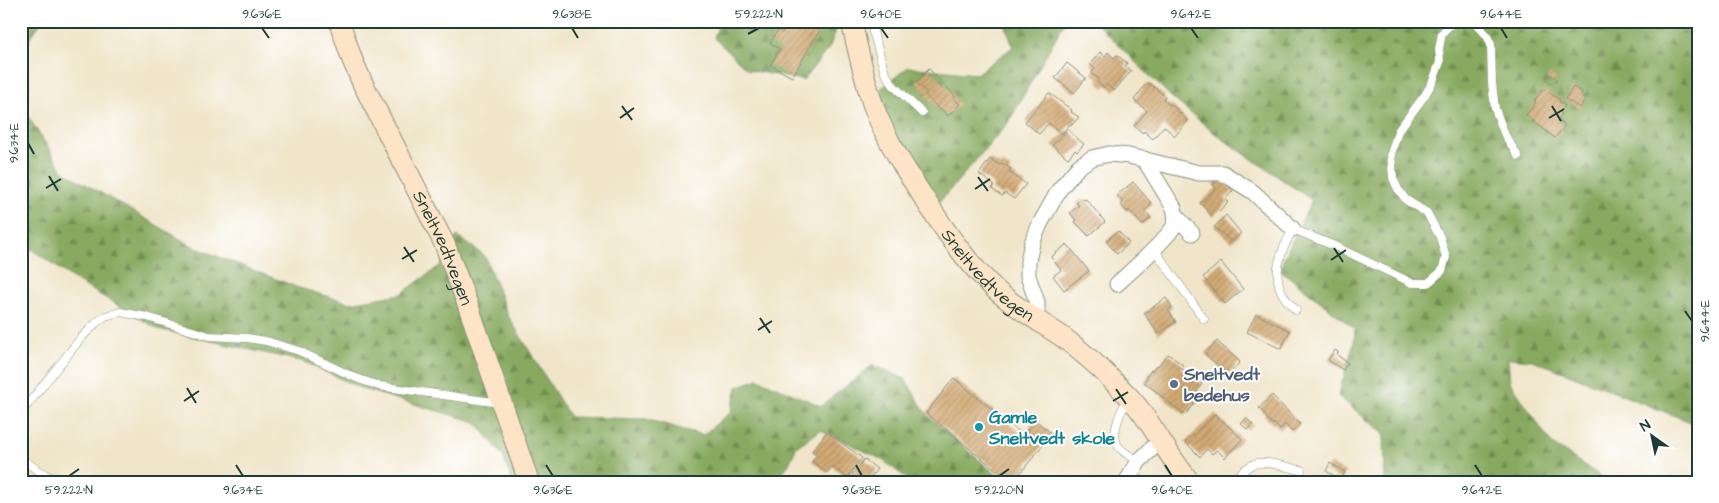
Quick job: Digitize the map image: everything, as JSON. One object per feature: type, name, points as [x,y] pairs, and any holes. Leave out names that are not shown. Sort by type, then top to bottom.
[{"type":"main road","name":"Sneltvedtvegen","points":[[339,21],[362,82],[444,245],[469,308],[529,482]]},
{"type":"main road","name":"Sneltvedtvegen","points":[[851,21],[864,75],[884,131],[907,172],[951,240],[972,266],[996,290],[1018,308],[1064,338],[1091,360],[1129,398],[1142,412],[1190,482]]},
{"type":"street","points":[[1035,320],[1037,302],[1028,276],[1028,261],[1032,243],[1059,190],[1079,166],[1092,158],[1109,154],[1129,156],[1199,173],[1223,173],[1253,192],[1293,230]]},
{"type":"street","points":[[1117,284],[1154,249],[1174,225],[1176,216],[1174,208],[1144,159]]},
{"type":"street","points":[[1176,216],[1192,234]]},
{"type":"street","points":[[1126,482],[1139,461],[1161,440]]},
{"type":"lane","points":[[870,21],[885,73],[894,86],[922,113]]},
{"type":"lane","points":[[1296,310],[1282,294],[1277,274],[1280,254],[1293,230],[1337,247],[1412,283],[1428,283],[1442,271],[1446,257],[1440,237],[1427,213],[1406,200],[1398,189],[1393,178],[1391,154],[1398,131],[1433,81],[1440,62],[1439,49],[1442,33],[1451,24],[1458,21]]},
{"type":"lane","points":[[1474,21],[1487,36],[1491,44],[1495,109],[1505,135],[1518,156]]},
{"type":"lane","points":[[1154,249],[1204,319]]},
{"type":"lane","points":[[21,410],[28,404],[81,338],[96,323],[106,316],[120,312],[147,317],[209,336],[266,341],[299,351],[356,378],[379,386],[501,403]]},
{"type":"lane","points":[[1129,398],[1118,420],[1116,443],[1139,461]]},
{"type":"lane","points":[[21,458],[37,470],[60,482]]},
{"type":"lane","points":[[1232,482],[1243,470],[1255,463],[1265,463],[1301,470]]},
{"type":"green space","points":[[21,21],[42,21],[30,38],[26,51],[29,85],[26,113],[63,171],[196,248],[299,288],[351,303],[401,294],[441,265],[457,236],[485,256],[508,316],[570,417],[646,419],[703,435],[731,412],[737,387],[758,379],[821,406],[873,365],[905,379],[927,415],[1005,482],[912,482],[881,459],[821,430],[797,446],[789,464],[775,482],[512,482],[503,456],[476,422],[362,389],[305,362],[158,329],[80,283],[21,242]]},
{"type":"green space","points":[[720,21],[840,21],[829,48],[803,80],[748,70],[714,38]]},
{"type":"green space","points":[[1004,21],[1065,21],[1008,123],[930,213],[895,152],[878,91],[908,67],[976,74],[1013,47]]},
{"type":"green space","points":[[1094,21],[1698,21],[1698,425],[1533,360],[1508,358],[1510,382],[1551,443],[1609,482],[1385,482],[1384,434],[1338,396],[1354,342],[1355,329],[1279,269],[1312,200],[1217,135],[1169,95]]},
{"type":"building","points":[[725,21],[738,21],[735,27]]},
{"type":"building","points":[[789,21],[825,21],[792,77],[770,65],[780,49],[770,43],[778,30],[782,33]]},
{"type":"building","points":[[1100,52],[1105,56],[1108,52],[1114,58],[1117,55],[1127,63],[1125,66],[1131,71],[1114,91],[1107,85],[1104,88],[1097,82],[1099,79],[1092,74],[1095,69],[1090,64]]},
{"type":"building","points":[[1067,63],[1086,78],[1074,93],[1055,78]]},
{"type":"building","points":[[929,69],[955,96],[953,97],[960,104],[948,116],[925,95],[927,93],[916,82]]},
{"type":"building","points":[[1550,74],[1557,79],[1553,84],[1546,79]]},
{"type":"building","points":[[1149,83],[1165,96],[1163,99],[1169,105],[1171,104],[1188,121],[1175,136],[1164,126],[1153,139],[1144,131],[1143,133],[1134,126],[1147,111],[1134,100],[1146,84]]},
{"type":"building","points":[[1573,87],[1582,92],[1581,95],[1586,98],[1580,108],[1565,99]]},
{"type":"building","points":[[1544,89],[1560,100],[1565,106],[1557,120],[1565,126],[1555,138],[1526,115]]},
{"type":"building","points":[[1049,93],[1079,117],[1062,134],[1049,123],[1039,134],[1025,122]]},
{"type":"building","points":[[1068,130],[1084,144],[1068,158],[1052,145]]},
{"type":"building","points":[[990,159],[1000,165],[1002,163],[1011,169],[1009,172],[1026,184],[1014,199],[1005,193],[1002,196],[992,189],[994,185],[979,174]]},
{"type":"building","points":[[1220,178],[1233,191],[1225,199],[1228,202],[1213,217],[1200,203],[1216,188],[1213,184]]},
{"type":"building","points":[[1133,182],[1152,204],[1145,211],[1151,218],[1142,225],[1129,210],[1127,212],[1121,205],[1123,203],[1117,195]]},
{"type":"building","points":[[1082,198],[1086,199],[1105,222],[1089,236],[1075,222],[1076,220],[1070,213],[1079,205],[1076,203]]},
{"type":"building","points":[[1226,215],[1241,233],[1232,242],[1214,227]]},
{"type":"building","points":[[1118,231],[1129,243],[1117,254],[1106,241]]},
{"type":"building","points":[[1067,244],[1089,271],[1064,290],[1053,276],[1061,270],[1051,257]]},
{"type":"building","points":[[1221,262],[1243,289],[1225,304],[1203,277]]},
{"type":"building","points":[[1166,298],[1172,307],[1168,310],[1176,322],[1158,334],[1144,313]]},
{"type":"building","points":[[1256,314],[1290,331],[1281,349],[1247,332]]},
{"type":"building","points":[[1217,341],[1240,362],[1228,375],[1205,354]]},
{"type":"building","points":[[1335,350],[1338,352],[1337,355],[1348,363],[1343,370],[1328,360]]},
{"type":"building","points":[[1168,354],[1183,365],[1181,368],[1202,384],[1197,391],[1201,394],[1198,397],[1200,399],[1198,402],[1196,401],[1185,415],[1144,382],[1151,370],[1158,366]]},
{"type":"building","name":"Gamle Sneltvedt skole","points":[[954,378],[1023,435],[1035,420],[1052,434],[1013,482],[926,413]]},
{"type":"building","points":[[1272,395],[1300,424],[1292,432],[1285,424],[1280,430],[1274,423],[1273,425],[1259,408]]},
{"type":"building","points":[[1215,414],[1242,439],[1225,458],[1217,450],[1212,454],[1207,449],[1200,457],[1185,442]]},
{"type":"building","points":[[1246,418],[1253,425],[1248,430],[1241,424]]},
{"type":"building","points":[[827,432],[862,458],[847,478],[832,466],[827,473],[812,461],[817,454],[812,451]]},
{"type":"building","points":[[864,459],[877,469],[867,482],[861,482],[852,475]]},
{"type":"building","points":[[1330,463],[1345,472],[1341,480],[1326,471]]},
{"type":"building","points":[[1267,476],[1271,480],[1273,478],[1277,482],[1262,482]]},
{"type":"place","name":"Sneltvedt bedehus","points":[[1174,384]]},
{"type":"place","name":"Gamle Sneltvedt skole","points":[[979,427]]}]
